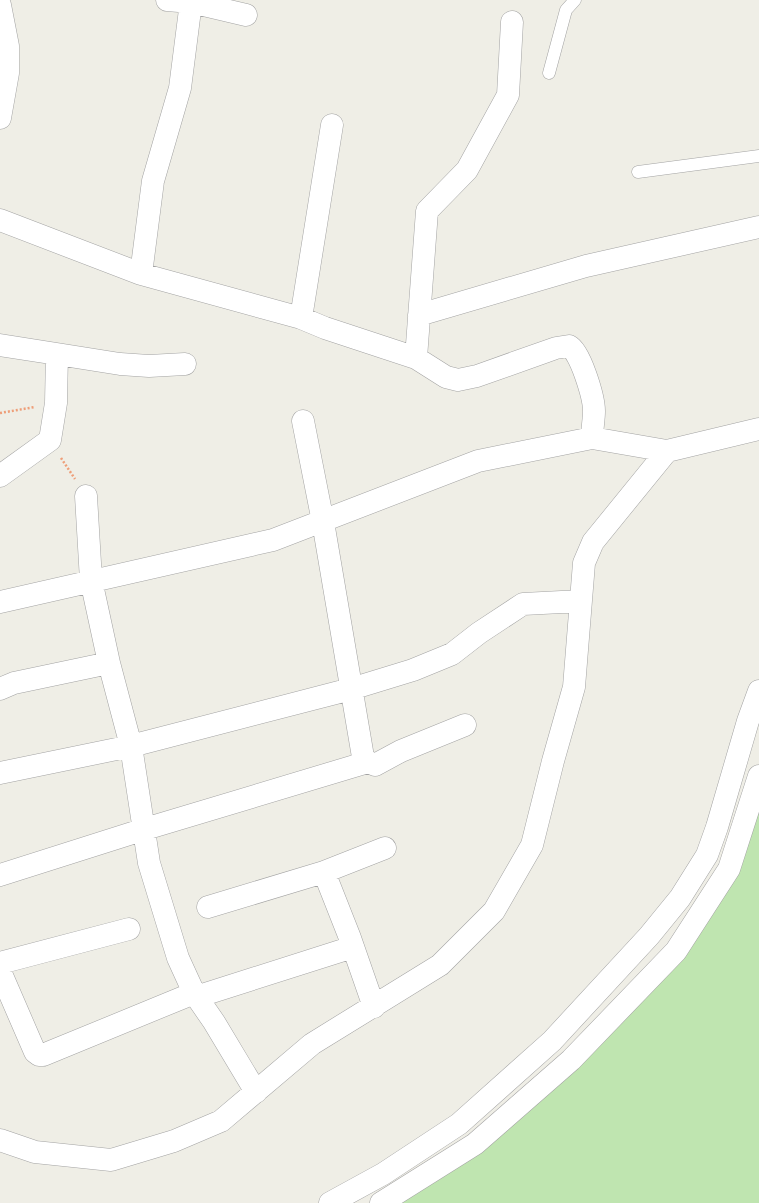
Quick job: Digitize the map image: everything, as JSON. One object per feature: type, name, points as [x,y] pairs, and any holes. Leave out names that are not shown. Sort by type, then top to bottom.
[{"type":"street","points":[[166,0],[191,2],[246,15]]},
{"type":"street","points":[[141,274],[153,181],[180,88],[191,2]]},
{"type":"street","points":[[0,5],[8,46],[8,73],[0,118]]},
{"type":"street","points":[[416,358],[427,210],[467,170],[508,95],[512,22]]},
{"type":"street","points":[[301,318],[332,125]]},
{"type":"street","points":[[0,220],[141,274],[301,318],[325,328],[416,358],[446,377],[458,380],[477,376],[556,348],[569,346],[573,348],[586,378],[594,409],[592,438]]},
{"type":"street","points":[[419,315],[586,266],[759,227]]},
{"type":"street","points":[[0,345],[120,364],[149,366],[184,364]]},
{"type":"street","points":[[0,476],[50,440],[56,403],[57,354]]},
{"type":"street","points":[[303,421],[323,522],[363,757],[368,762],[375,765],[401,751],[466,725]]},
{"type":"street","points":[[0,602],[91,580],[273,540],[478,461],[592,438],[667,451],[759,429]]},
{"type":"street","points":[[0,1140],[35,1152],[111,1160],[174,1141],[221,1121],[312,1044],[440,965],[494,911],[532,845],[553,761],[574,687],[584,563],[593,542],[667,451]]},
{"type":"street","points":[[86,496],[91,580],[109,663],[131,746],[145,829],[149,863],[178,958],[195,995],[214,1022],[256,1092]]},
{"type":"street","points":[[0,773],[131,746],[351,689],[413,670],[452,654],[479,633],[524,604],[581,601]]},
{"type":"street","points":[[0,689],[14,683],[109,663]]},
{"type":"street","points":[[330,1203],[383,1174],[459,1124],[552,1041],[649,936],[680,898],[707,855],[717,827],[748,720],[759,691]]},
{"type":"street","points":[[0,875],[145,829],[368,762]]},
{"type":"street","points":[[381,1203],[474,1144],[571,1060],[676,951],[729,869],[759,776]]},
{"type":"street","points":[[208,907],[324,872],[385,848]]},
{"type":"street","points":[[324,872],[374,1006]]},
{"type":"street","points":[[0,963],[129,929]]},
{"type":"street","points":[[0,971],[35,1052],[39,1055],[43,1055],[195,995],[353,947]]},
{"type":"lane","points":[[549,72],[566,10],[576,0]]},
{"type":"lane","points":[[638,172],[759,156]]},
{"type":"path","points":[[0,412],[56,403]]},
{"type":"path","points":[[50,440],[86,496]]},
{"type":"green space","points":[[759,773],[759,1203],[383,1203],[435,1171],[683,946]]}]
